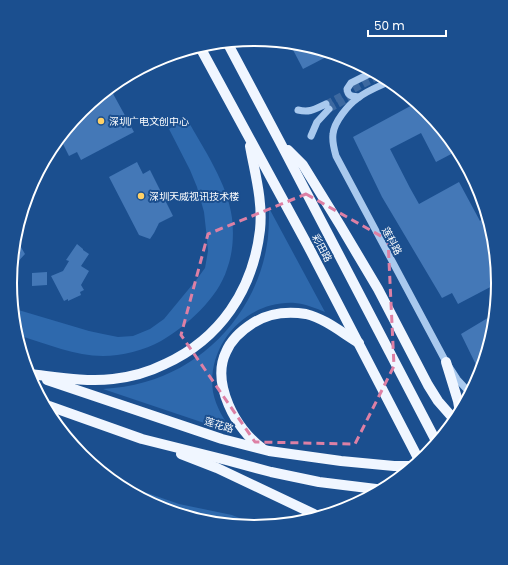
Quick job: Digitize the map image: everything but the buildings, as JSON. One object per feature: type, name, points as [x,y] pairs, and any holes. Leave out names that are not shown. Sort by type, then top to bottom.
[{"type":"main road","name":"彩田路","points":[[230,47],[434,437]]},
{"type":"main road","name":"彩田路","points":[[202,52],[307,244],[416,455]]},
{"type":"main road","points":[[36,375],[92,380],[114,379],[139,374],[157,368],[187,353],[209,336],[222,322],[233,308],[243,290],[257,248],[260,229],[258,181],[247,134]]},
{"type":"main road","points":[[280,142],[303,165],[378,289],[428,385],[438,401],[450,415]]},
{"type":"main road","points":[[269,452],[246,434],[235,418],[226,399],[222,380],[222,367],[225,353],[232,341],[243,330],[260,319],[272,314],[294,313],[314,316],[359,343]]},
{"type":"main road","points":[[446,362],[458,402]]},
{"type":"main road","name":"莲花路","points":[[37,377],[222,439],[269,452],[341,461],[404,466]]},
{"type":"main road","points":[[53,407],[142,439],[217,468],[310,512]]},
{"type":"main road","points":[[142,439],[271,472],[319,482],[371,488]]},
{"type":"street","points":[[358,97],[349,95],[347,89],[351,83],[368,75]]},
{"type":"street","name":"莲科路","points":[[384,84],[358,97],[341,116],[335,126],[332,140],[336,156],[446,362],[457,379],[466,389]]},
{"type":"street","points":[[298,110],[305,112],[328,107],[317,122],[311,136]]},
{"type":"highlighted area","points":[[306,194],[388,240],[394,366],[355,444],[255,442],[181,335],[208,234]]},
{"type":"shaded area","points":[[187,119],[220,179],[230,205],[233,230],[231,257],[223,280],[217,290],[209,301],[191,319],[171,335],[148,347],[125,354],[103,356],[82,354],[24,337],[19,310],[89,331],[118,337],[133,336],[150,329],[164,319],[205,268],[208,251],[204,212],[197,187],[190,170],[169,129]]},
{"type":"shaded area","points":[[269,208],[325,312],[310,306],[295,303],[277,304],[261,309],[246,317],[233,328],[223,342],[216,357],[213,374],[213,392],[218,408],[233,432],[103,389],[134,385],[167,374],[188,363],[207,349],[224,333],[239,315],[251,295],[260,273],[268,240]]},
{"type":"shaded area","points":[[140,490],[179,504],[232,515],[243,519],[208,515],[178,507]]},
{"type":"tunnel","points":[[326,104],[374,78]]},
{"type":"tunnel","points":[[329,109],[357,94]]},
{"type":"place","name":"深圳广电文创中心","points":[[101,121]]},
{"type":"place","name":"深圳天威视讯技术楼","points":[[141,196]]}]
